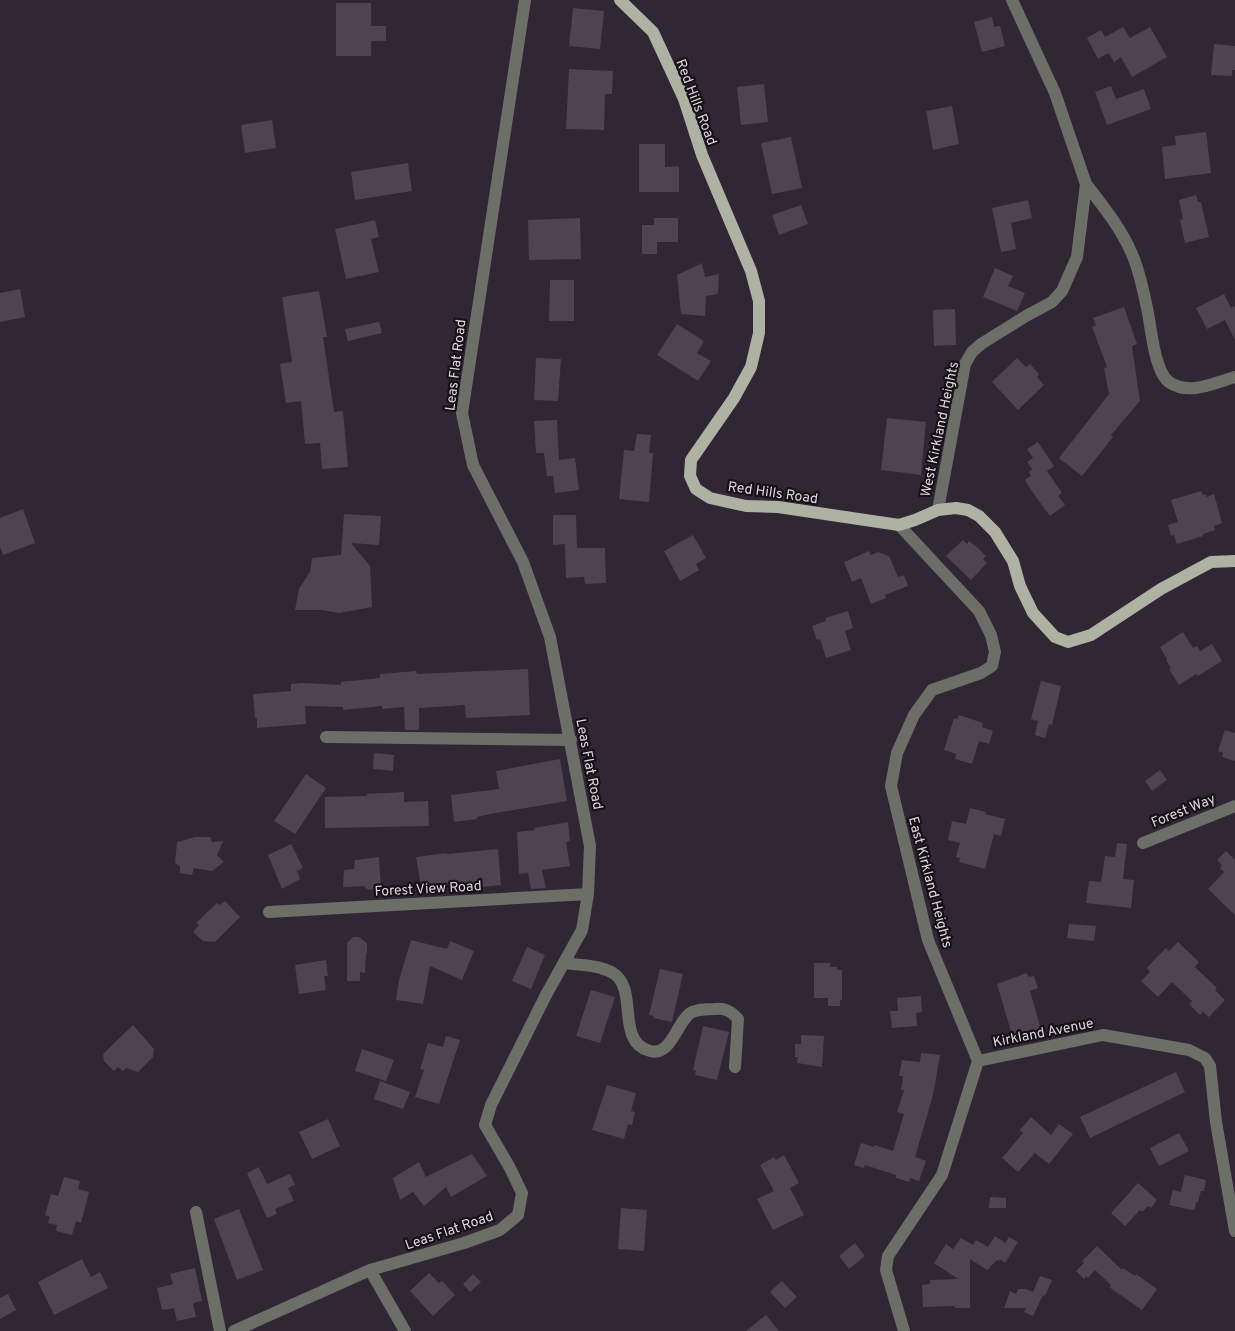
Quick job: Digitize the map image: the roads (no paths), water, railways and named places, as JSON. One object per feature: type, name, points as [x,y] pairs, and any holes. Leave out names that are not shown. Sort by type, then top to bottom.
[{"type":"main road","name":"Red Hills Road","points":[[620,0],[653,32],[684,99],[702,155],[751,271],[759,301],[759,334],[751,367],[734,398],[691,460],[690,476],[696,489],[710,498],[746,506],[778,507],[899,525],[938,510],[956,508],[968,510],[979,516],[995,532],[1013,561],[1020,586],[1033,613],[1055,637],[1068,642],[1091,635],[1161,589],[1211,562],[1235,560]]},
{"type":"street","name":"Leas Flat Road","points":[[234,1331],[370,1270],[464,1244],[500,1230],[518,1215],[522,1193],[485,1125],[492,1106],[546,995],[582,930],[588,894],[590,846],[550,637],[523,562],[473,466],[462,413],[525,0]]},
{"type":"street","name":"West Kirkland Heights","points":[[938,510],[965,364],[972,352],[981,344],[1052,302],[1062,291],[1077,257],[1086,184],[1055,94],[1012,0]]},
{"type":"street","points":[[1086,184],[1110,215],[1133,255],[1160,370],[1168,381],[1182,387],[1195,389],[1235,377]]},
{"type":"street","name":"East Kirkland Heights","points":[[899,525],[979,611],[991,636],[995,652],[992,666],[982,673],[932,690],[914,715],[896,753],[891,786],[928,940],[978,1061]]},
{"type":"street","points":[[326,737],[571,740]]},
{"type":"street","name":"Forest Way","points":[[1143,843],[1235,806]]},
{"type":"street","name":"Forest View Road","points":[[269,912],[588,894]]},
{"type":"street","points":[[564,963],[603,969],[615,974],[622,983],[633,1040],[642,1048],[652,1052],[667,1046],[690,1013],[698,1010],[722,1009],[732,1013],[738,1019],[735,1067]]},
{"type":"street","name":"Kirkland Avenue","points":[[978,1061],[1103,1036],[1189,1050],[1205,1058],[1210,1066],[1216,1122],[1235,1231]]},
{"type":"street","points":[[904,1331],[886,1270],[888,1256],[942,1175],[978,1061]]},
{"type":"street","points":[[1225,1172],[1235,1163]]},
{"type":"street","points":[[196,1212],[220,1331]]},
{"type":"street","points":[[370,1270],[406,1331]]}]
